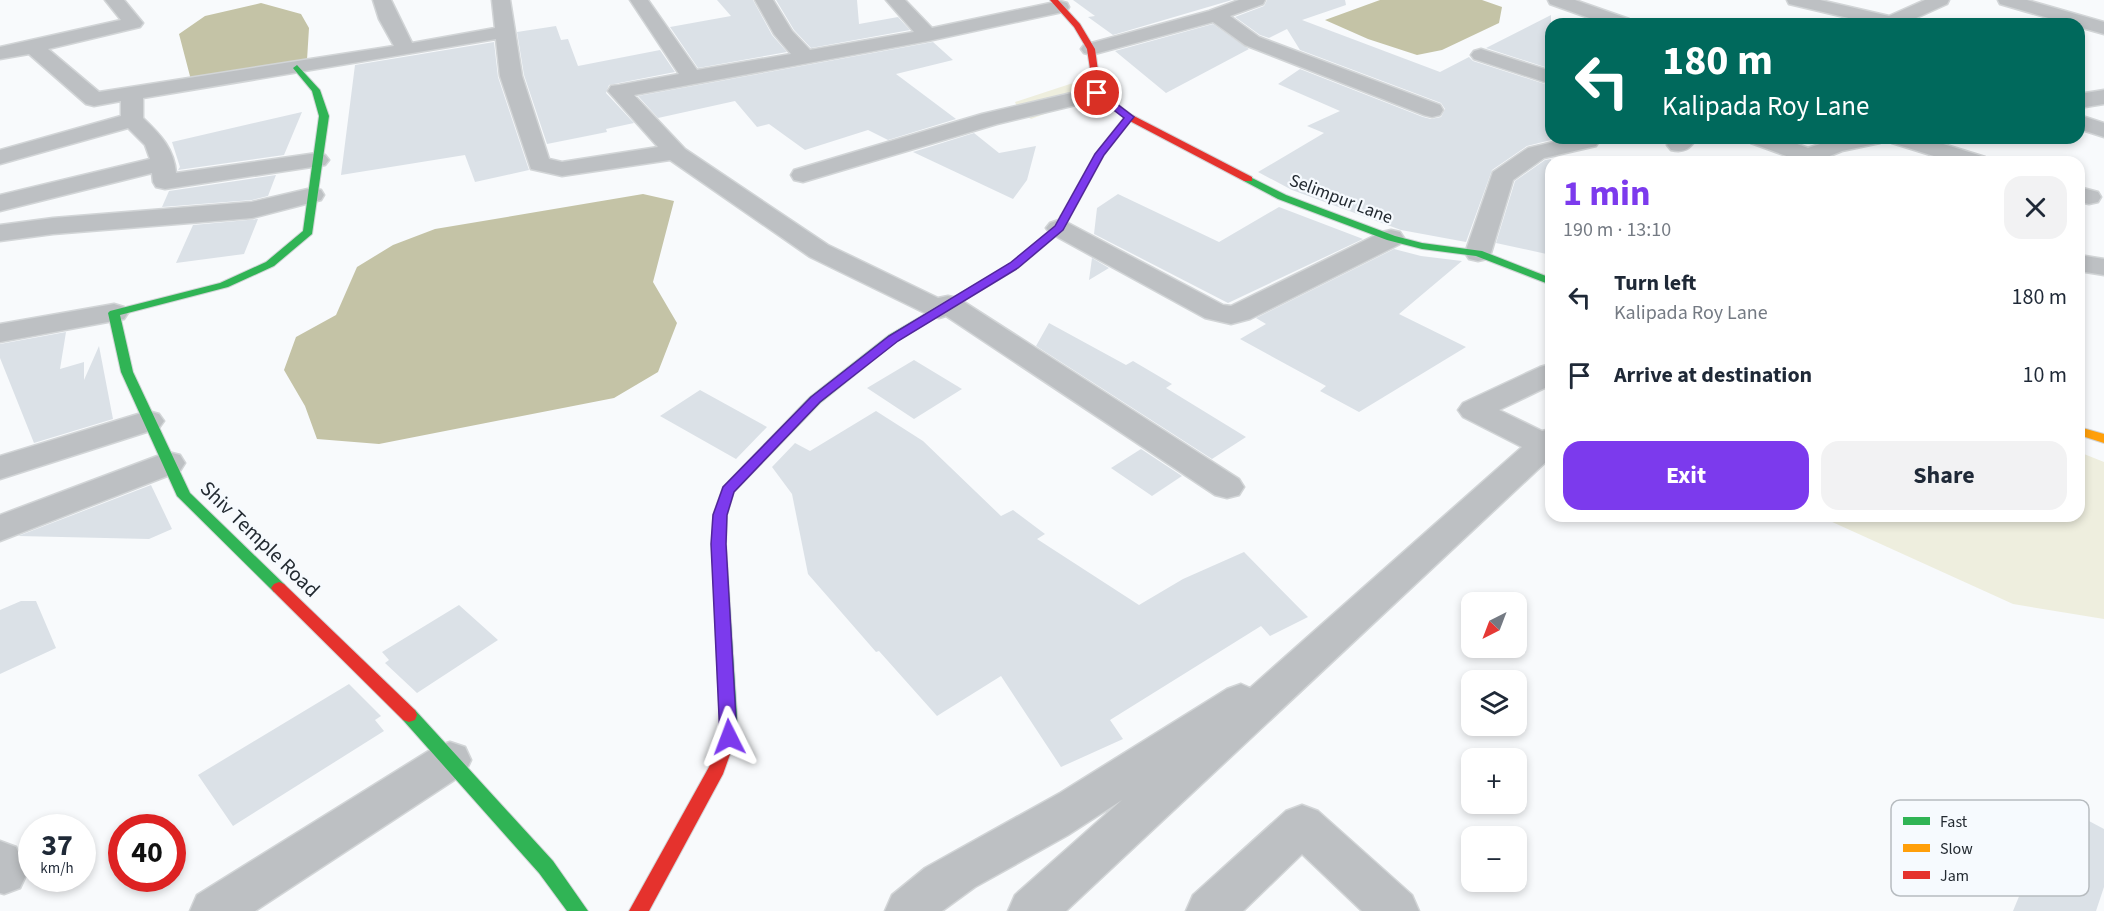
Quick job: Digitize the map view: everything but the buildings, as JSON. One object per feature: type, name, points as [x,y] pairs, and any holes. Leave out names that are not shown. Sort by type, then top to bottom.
[{"type":"street","points":[[0,53],[133,23],[114,0]]},
{"type":"street","points":[[382,0],[389,19],[406,50]]},
{"type":"street","points":[[639,0],[692,78]]},
{"type":"street","points":[[764,0],[784,34],[804,56]]},
{"type":"street","points":[[895,0],[928,35]]},
{"type":"street","points":[[1091,49],[1216,15],[1256,0]]},
{"type":"street","points":[[1557,0],[1608,18]]},
{"type":"street","points":[[1796,0],[1869,18]]},
{"type":"street","points":[[1900,18],[1940,0]]},
{"type":"street","points":[[2007,0],[2069,18]]},
{"type":"street","points":[[508,1],[504,32],[511,76],[539,164],[562,169],[675,152]]},
{"type":"street","points":[[803,175],[990,119],[1097,93],[1091,49],[1077,27],[1057,3],[928,35],[619,91],[675,152],[819,251],[944,307],[1227,487]]},
{"type":"street","points":[[1216,15],[1252,40],[1432,110]]},
{"type":"street","points":[[2085,23],[2104,28]]},
{"type":"street","points":[[33,47],[94,99],[297,68],[504,32]]},
{"type":"street","points":[[1481,55],[1545,74]]},
{"type":"street","points":[[0,333],[114,313],[224,285],[270,264],[308,232],[324,116],[316,90],[297,68]]},
{"type":"street","points":[[132,93],[132,120],[158,145],[164,164],[165,182],[317,160]]},
{"type":"street","name":"Selimpur Lane","points":[[1097,93],[1130,117],[1282,197],[1391,238],[1422,246],[1478,253],[1545,280]]},
{"type":"street","points":[[2085,100],[2104,97]]},
{"type":"street","points":[[639,911],[717,769],[729,737],[719,544],[720,515],[728,490],[815,399],[893,338],[1014,266],[1059,228],[1100,154],[1130,117]]},
{"type":"street","points":[[0,157],[132,120]]},
{"type":"street","points":[[2085,124],[2104,130]]},
{"type":"street","points":[[1478,253],[1502,177],[1536,153],[1575,144]]},
{"type":"street","points":[[1772,144],[1798,156]]},
{"type":"street","points":[[1813,156],[1844,144]]},
{"type":"street","points":[[1919,144],[1958,156]]},
{"type":"street","points":[[0,203],[164,164]]},
{"type":"street","points":[[0,233],[52,226],[252,210],[312,195]]},
{"type":"street","points":[[1059,228],[1215,312],[1231,315],[1240,313],[1391,238]]},
{"type":"street","points":[[2085,264],[2104,267]]},
{"type":"street","name":"Shiv Temple Road","points":[[114,313],[127,372],[184,496],[420,725],[546,867],[578,911]]},
{"type":"street","points":[[1545,376],[1474,410],[1545,446]]},
{"type":"street","points":[[0,468],[148,421]]},
{"type":"street","points":[[2085,433],[2104,439]]},
{"type":"street","points":[[1032,911],[1545,444]]},
{"type":"street","points":[[0,529],[168,463]]},
{"type":"street","points":[[909,911],[921,899],[963,868],[1082,803],[1320,649]]},
{"type":"street","points":[[214,911],[450,760]]},
{"type":"street","points":[[1210,911],[1302,825],[1395,911]]},
{"type":"shaded area","points":[[1380,0],[1482,0],[1502,7],[1499,23],[1442,50],[1417,55],[1368,39],[1325,20]]},
{"type":"shaded area","points":[[261,3],[301,14],[309,28],[307,60],[191,80],[179,34],[205,16]]},
{"type":"shaded area","points":[[1073,83],[1085,99],[1031,119],[1019,111],[1015,102]]},
{"type":"shaded area","points":[[643,194],[674,201],[653,282],[677,323],[658,372],[614,398],[379,444],[317,439],[305,406],[284,370],[296,337],[336,315],[357,267],[393,245],[435,229]]},
{"type":"shaded area","points":[[2085,454],[2104,462],[2104,619],[2013,604],[1832,522],[2085,522]]},
{"type":"traffic: fast","points":[[279,588],[184,496],[127,372],[114,313],[224,285],[270,264],[308,232],[324,116],[316,90],[297,68]]},
{"type":"traffic: fast","points":[[1248,179],[1282,197],[1391,238],[1422,246],[1478,253],[1545,280]]},
{"type":"traffic: fast","points":[[729,732],[719,544],[720,515],[728,490],[815,400],[893,338],[1014,266],[1059,228],[1065,217]]},
{"type":"traffic: fast","points":[[409,715],[546,867],[578,911]]},
{"type":"traffic: slow","points":[[1065,217],[1100,154],[1129,117]]},
{"type":"traffic: slow","points":[[2085,433],[2104,439]]},
{"type":"traffic: jam","points":[[1054,0],[1077,26],[1091,49],[1097,93],[1129,117],[1248,179]]},
{"type":"traffic: jam","points":[[279,588],[409,715]]},
{"type":"traffic: jam","points":[[639,911],[717,769],[729,732]]},
{"type":"route","points":[[729,737],[719,544],[720,515],[728,490],[815,399],[893,338],[1014,266],[1059,228],[1106,144],[1130,117],[1097,93]]}]
